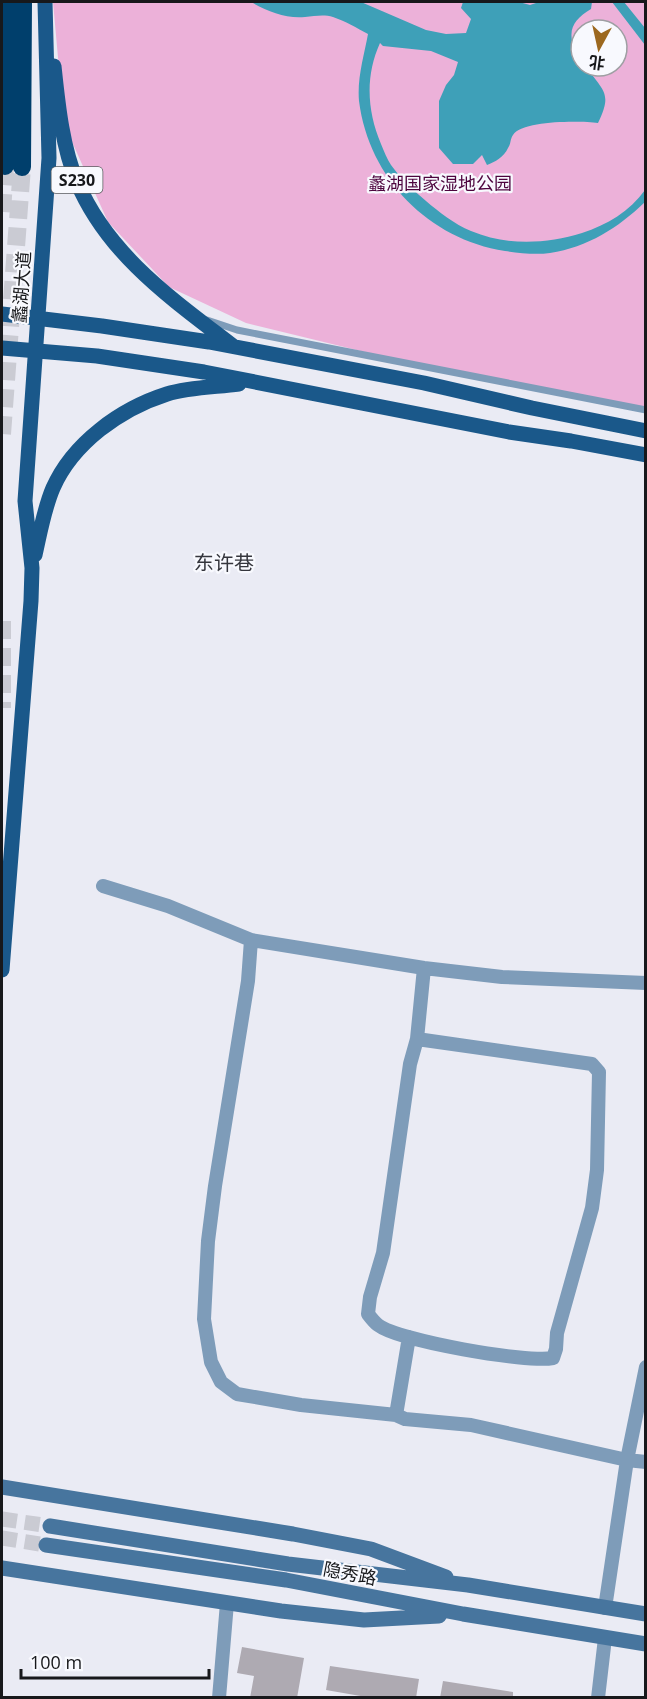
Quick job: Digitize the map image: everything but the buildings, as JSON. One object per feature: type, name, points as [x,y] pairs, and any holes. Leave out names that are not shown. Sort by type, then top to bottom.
[{"type":"highway","points":[[5,2],[14,166],[22,2]]},
{"type":"main road","name":"S230","points":[[46,2],[58,105],[69,157],[84,197],[116,247],[145,276],[235,347]]},
{"type":"main road","name":"蠡湖大道","points":[[2,970],[32,568],[26,501],[49,158],[46,2]]},
{"type":"main road","points":[[2,314],[235,347],[424,383],[645,431]]},
{"type":"main road","points":[[2,348],[97,356],[254,382],[509,432],[645,455]]},
{"type":"main road","points":[[32,568],[53,489],[64,469],[91,437],[121,414],[169,394],[254,382]]},
{"type":"main road","points":[[2,1487],[293,1534],[371,1549],[468,1585]]},
{"type":"main road","name":"隐秀路","points":[[50,1526],[288,1564],[468,1585],[645,1614]]},
{"type":"main road","name":"隐秀路","points":[[46,1545],[286,1580],[463,1614],[645,1644]]},
{"type":"main road","points":[[2,1568],[227,1603],[364,1620],[463,1614]]},
{"type":"street","points":[[103,886],[168,906],[251,940],[424,968],[502,977],[645,983]]},
{"type":"street","points":[[251,940],[248,981],[208,1241],[204,1318],[211,1362],[221,1382],[237,1394],[300,1405],[396,1415],[405,1419],[471,1425],[627,1460],[645,1461]]},
{"type":"street","points":[[417,1039],[592,1064],[599,1072],[597,1170],[592,1208],[552,1358],[515,1357],[409,1338],[379,1326],[369,1314],[370,1297],[383,1253],[410,1064],[417,1039],[424,968]]},
{"type":"street","points":[[396,1415],[409,1338]]},
{"type":"street","points":[[605,1608],[627,1460],[645,1367]]},
{"type":"street","points":[[219,1698],[227,1603]]},
{"type":"street","points":[[598,1698],[605,1638]]},
{"type":"lane","points":[[194,316],[237,330],[645,410]]},
{"type":"green space","name":"蠡湖国家湿地公园","points":[[53,2],[645,2],[645,407],[451,373],[246,323],[169,287],[108,222],[64,124]]},
{"type":"water","points":[[251,2],[361,2],[426,30],[446,34],[466,33],[471,19],[461,8],[463,2],[519,2],[530,5],[539,2],[592,2],[591,9],[579,18],[569,18],[569,78],[595,78],[601,87],[605,105],[598,123],[552,123],[528,127],[513,135],[502,157],[487,165],[482,155],[473,164],[453,164],[439,148],[439,101],[446,85],[454,75],[458,62],[431,51],[383,46],[380,43],[370,81],[371,106],[376,132],[387,158],[403,180],[447,218],[485,236],[526,242],[568,237],[591,230],[609,221],[639,198],[645,190],[645,202],[602,235],[577,246],[550,253],[505,251],[477,244],[452,233],[428,219],[407,201],[375,156],[365,129],[359,101],[360,75],[368,34],[333,17],[284,16]]},
{"type":"water","points":[[612,2],[624,2],[645,28],[645,45],[629,24],[629,18],[624,18]]},
{"type":"tunnel","points":[[2,212],[5,166]]},
{"type":"tunnel","points":[[2,434],[22,167]]},
{"type":"tunnel","points":[[2,621],[2,708]]},
{"type":"tunnel","points":[[2,1519],[50,1526]]},
{"type":"tunnel","points":[[2,1538],[46,1545]]},
{"type":"district","name":"东许巷","points":[[224,562]]}]
